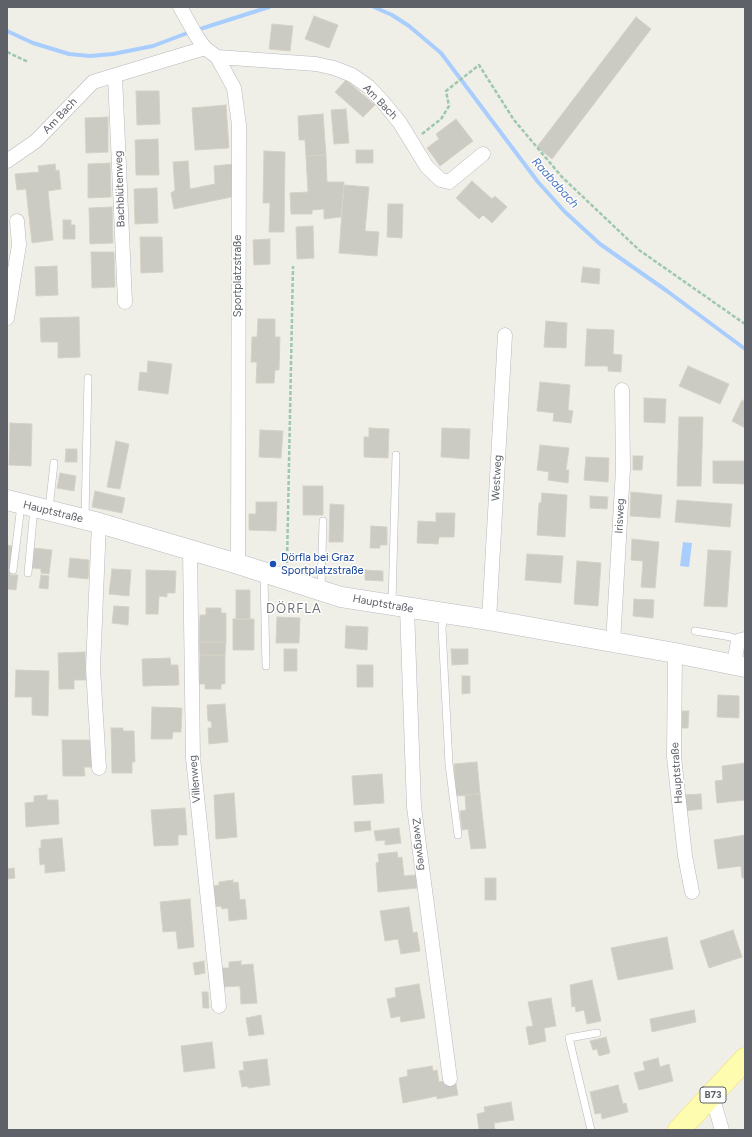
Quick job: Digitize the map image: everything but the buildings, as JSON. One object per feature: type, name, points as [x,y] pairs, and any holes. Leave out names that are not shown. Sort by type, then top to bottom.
[{"type":"main road","name":"Hauptstraße","points":[[28,505],[238,564],[341,597],[489,620],[675,653],[739,666]]},
{"type":"main road","name":"B73","points":[[679,1130],[745,1059]]},
{"type":"street","name":"Sportplatzstraße","points":[[180,7],[187,22],[201,43],[217,57],[234,88],[239,125],[238,564]]},
{"type":"street","name":"Am Bach","points":[[7,161],[36,141],[93,82],[149,64],[201,43]]},
{"type":"street","name":"Am Bach","points":[[217,57],[316,64],[334,68],[352,75],[369,87],[384,102],[400,123],[427,167],[441,180],[448,182],[483,154]]},
{"type":"street","name":"Bachblütenweg","points":[[115,76],[125,302]]},
{"type":"street","points":[[7,318],[19,245],[17,222]]},
{"type":"street","name":"Westweg","points":[[489,620],[505,335]]},
{"type":"street","name":"Irisweg","points":[[613,643],[623,469],[622,390]]},
{"type":"street","name":"Hauptstraße","points":[[92,522],[93,668],[99,768]]},
{"type":"street","name":"Villenweg","points":[[190,551],[193,758],[219,1006]]},
{"type":"street","name":"Zwergweg","points":[[399,607],[414,807],[450,1079]]},
{"type":"street","points":[[739,666],[741,640]]},
{"type":"street","name":"Hauptstraße","points":[[675,653],[674,757],[685,856],[692,892]]},
{"type":"street","points":[[712,1096],[722,1130]]},
{"type":"lane","points":[[88,378],[92,522]]},
{"type":"lane","points":[[396,455],[399,607]]},
{"type":"lane","points":[[13,570],[28,505],[54,463]]},
{"type":"lane","points":[[28,505],[28,573]]},
{"type":"lane","points":[[321,590],[323,521]]},
{"type":"lane","points":[[264,572],[266,666]]},
{"type":"lane","points":[[444,614],[442,628],[449,764],[458,835]]},
{"type":"lane","points":[[695,631],[741,640]]},
{"type":"lane","points":[[591,1130],[569,1038],[596,1033]]},
{"type":"path","points":[[7,52],[28,62]]},
{"type":"path","points":[[412,142],[441,119],[449,106],[446,91],[479,66],[532,143],[578,193],[639,250],[745,324]]},
{"type":"path","points":[[287,580],[293,266]]},
{"type":"water","points":[[683,542],[692,543],[689,567],[680,566]]},
{"type":"waterway","name":"Raababach","points":[[197,30],[269,7]]},
{"type":"waterway","name":"Raababach","points":[[374,7],[392,15],[409,26],[441,53],[538,182],[565,212],[600,244],[667,291],[745,349]]},
{"type":"waterway","name":"Raababach","points":[[7,31],[33,43],[69,54],[90,56],[113,54],[153,46],[190,32]]},
{"type":"place","name":"Dörfla bei Graz Sportplatzstraße","points":[[273,564]]},
{"type":"district","name":"DÖRFLA","points":[[294,609]]}]
